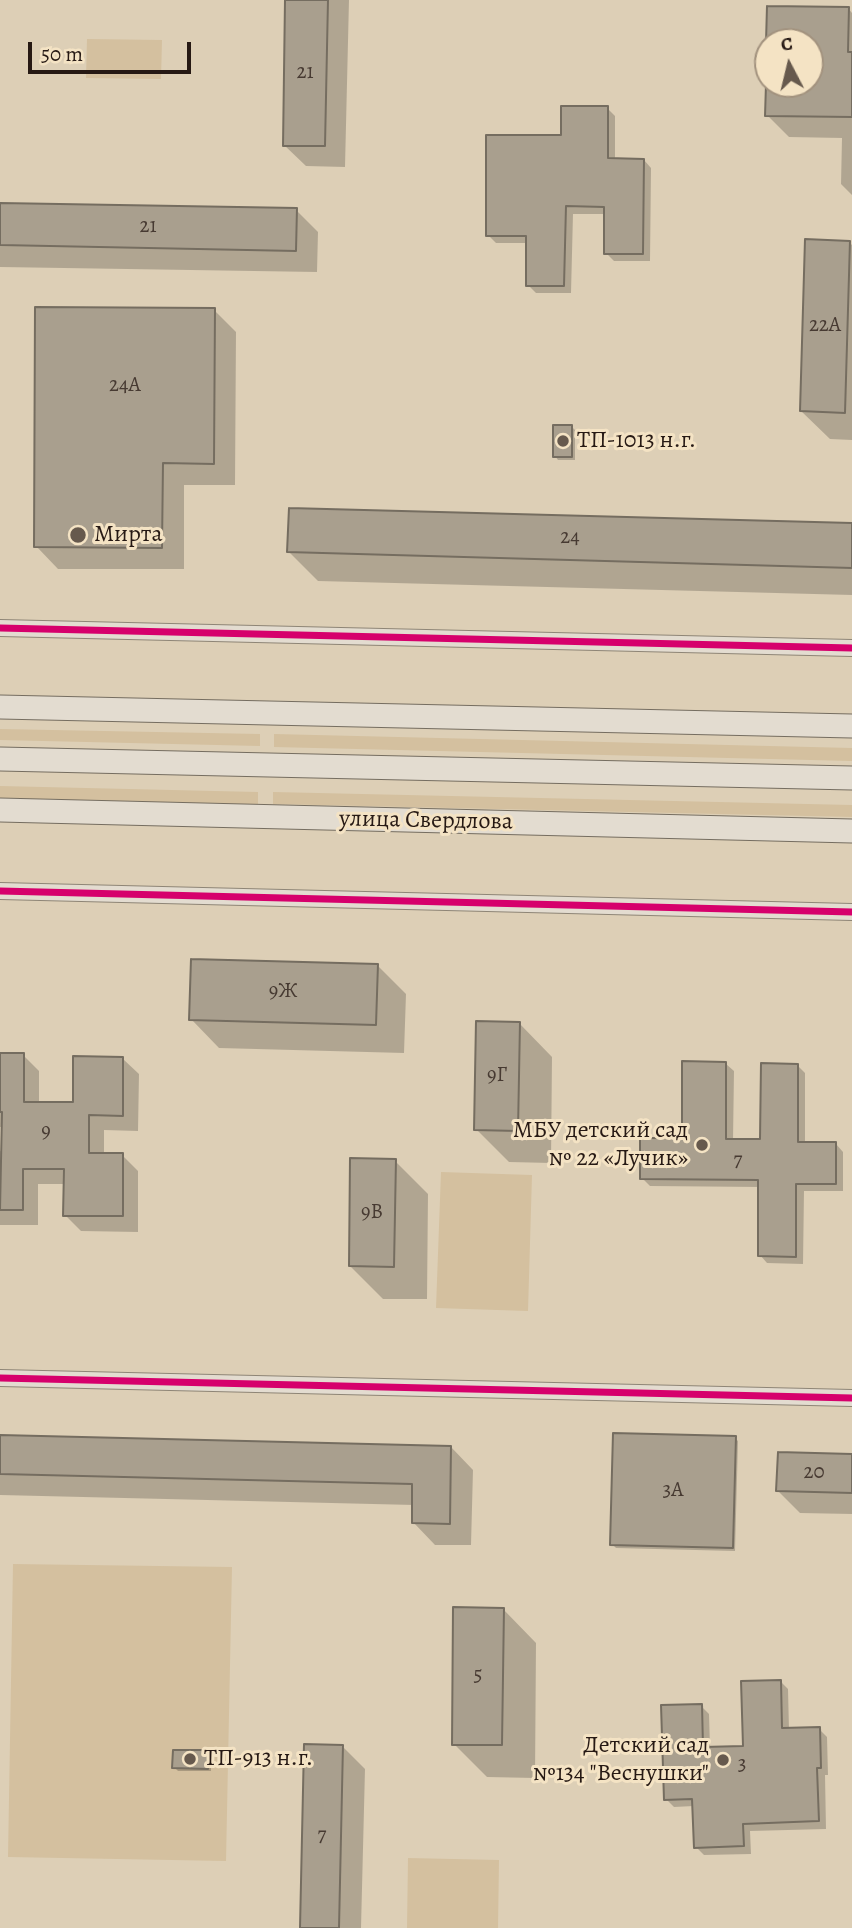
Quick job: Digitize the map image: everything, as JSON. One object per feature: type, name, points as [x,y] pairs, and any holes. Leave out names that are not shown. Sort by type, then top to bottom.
[{"type":"main road","points":[[0,707],[852,726]]},
{"type":"main road","points":[[0,759],[852,778]]},
{"type":"main road","name":"улица Свердлова","points":[[0,810],[852,831]]},
{"type":"street","points":[[0,628],[852,648]]},
{"type":"street","points":[[0,891],[852,912]]},
{"type":"street","points":[[0,1378],[852,1398]]},
{"type":"shaded area","points":[[87,39],[162,40],[161,79],[86,78]]},
{"type":"shaded area","points":[[0,729],[260,734],[260,746],[0,740]]},
{"type":"shaded area","points":[[274,734],[852,748],[852,761],[274,747]]},
{"type":"shaded area","points":[[0,786],[258,792],[258,805],[0,799]]},
{"type":"shaded area","points":[[273,792],[852,805],[852,817],[273,804]]},
{"type":"shaded area","points":[[441,1172],[532,1175],[528,1311],[436,1308]]},
{"type":"shaded area","points":[[13,1564],[232,1567],[226,1861],[8,1857]]},
{"type":"shaded area","points":[[408,1858],[499,1860],[498,1928],[407,1928]]},
{"type":"building","points":[[285,0],[328,0],[325,146],[283,146]]},
{"type":"building","points":[[767,6],[849,7],[848,52],[852,52],[852,117],[765,116],[766,98],[824,98],[824,28],[766,28]]},
{"type":"building","points":[[561,106],[608,106],[608,158],[644,159],[643,254],[604,254],[604,207],[566,206],[564,286],[526,286],[526,236],[486,236],[486,135],[561,135]]},
{"type":"building","points":[[0,203],[297,208],[296,251],[0,245]]},
{"type":"building","points":[[805,239],[850,241],[845,413],[800,411]]},
{"type":"building","points":[[35,307],[215,308],[214,464],[163,463],[162,548],[34,547]]},
{"type":"building","name":"ТП-1013 н.г.","points":[[553,425],[572,425],[572,457],[553,457]]},
{"type":"building","points":[[289,508],[852,523],[852,568],[287,552]]},
{"type":"building","points":[[191,959],[378,964],[376,1025],[189,1020]]},
{"type":"building","points":[[476,1021],[520,1022],[518,1131],[474,1130]]},
{"type":"building","points":[[0,1053],[24,1053],[24,1102],[73,1102],[73,1056],[123,1057],[123,1116],[89,1115],[89,1153],[123,1153],[123,1216],[63,1216],[64,1169],[23,1169],[23,1210],[0,1210]]},
{"type":"building","points":[[682,1061],[726,1062],[726,1139],[760,1139],[761,1063],[798,1064],[798,1142],[836,1142],[836,1184],[796,1184],[796,1257],[758,1256],[758,1180],[640,1179],[640,1138],[682,1138]]},
{"type":"building","points":[[350,1158],[396,1159],[394,1267],[349,1266]]},
{"type":"building","points":[[613,1433],[736,1436],[733,1548],[610,1545]]},
{"type":"building","points":[[0,1435],[451,1446],[450,1524],[412,1523],[412,1484],[0,1474]]},
{"type":"building","points":[[778,1452],[852,1454],[852,1493],[776,1491]]},
{"type":"building","points":[[453,1607],[504,1608],[502,1745],[452,1745]]},
{"type":"building","name":"Детский сад №134 \"Веснушки\"","points":[[781,1680],[782,1728],[820,1727],[821,1768],[817,1768],[819,1821],[743,1824],[744,1846],[694,1848],[692,1799],[664,1800],[661,1705],[702,1704],[703,1747],[743,1746],[741,1681]]},
{"type":"building","points":[[304,1744],[343,1745],[339,1928],[300,1928]]},
{"type":"building","name":"ТП-913 н.г.","points":[[173,1750],[208,1750],[208,1769],[172,1768]]},
{"type":"cycle path","points":[[0,628],[852,648]]},
{"type":"cycle path","points":[[0,891],[852,912]]},
{"type":"cycle path","points":[[0,1378],[852,1398]]},
{"type":"place","name":"ТП-1013 н.г.","points":[[563,441]]},
{"type":"place","name":"Мирта","points":[[78,535]]},
{"type":"place","name":"МБУ детский сад № 22 «Лучик»","points":[[702,1145]]},
{"type":"place","name":"ТП-913 н.г.","points":[[190,1759]]},
{"type":"place","name":"Детский сад №134 \"Веснушки\"","points":[[723,1760]]}]
